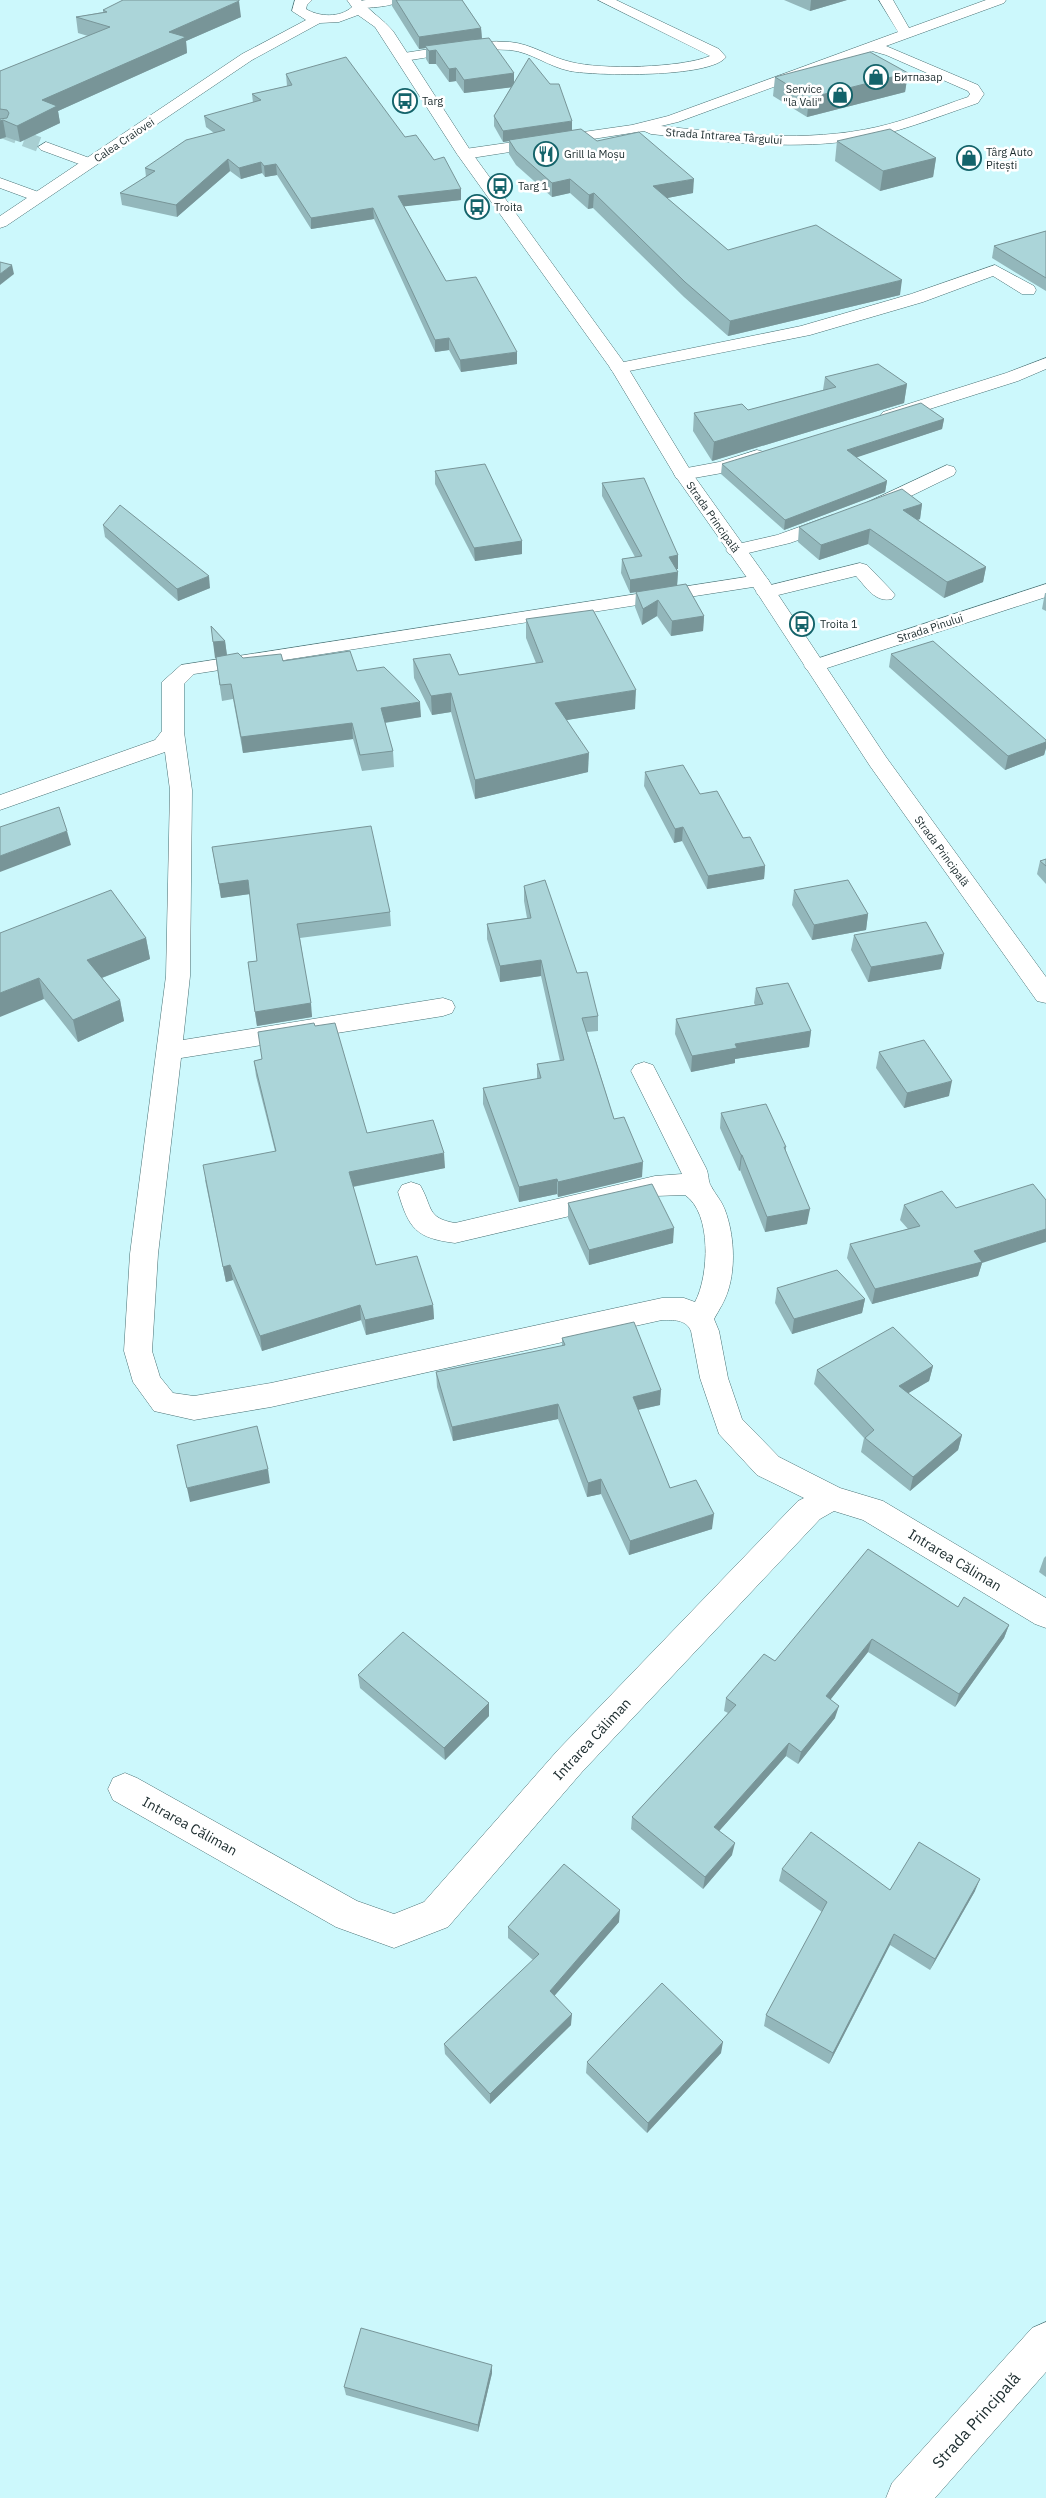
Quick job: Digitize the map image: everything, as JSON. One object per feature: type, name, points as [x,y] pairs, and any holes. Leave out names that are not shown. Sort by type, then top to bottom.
[{"type":"street","points":[[301,3],[303,14],[319,18],[335,18],[346,16],[357,3],[396,0]]},
{"type":"street","points":[[404,57],[510,46],[536,51],[571,67],[641,70],[695,66],[713,62],[719,57],[714,52],[605,0]]},
{"type":"street","points":[[886,0],[906,35]]},
{"type":"street","points":[[873,47],[999,0]]},
{"type":"street","name":"Calea Craiovei","points":[[247,57],[301,3]]},
{"type":"street","name":"Strada Principală","points":[[357,3],[380,24],[404,57],[465,154],[619,368],[683,474],[762,587],[878,761],[1046,995]]},
{"type":"street","name":"Calea Craiovei","points":[[0,223],[247,57],[319,18]]},
{"type":"street","points":[[335,18],[388,34]]},
{"type":"street","name":"Strada Intrarea Târgului","points":[[465,154],[632,128],[673,119],[873,47],[891,52],[973,88],[977,94],[973,100],[888,128],[848,136],[795,140],[751,140],[632,128]]},
{"type":"street","points":[[46,147],[90,163]]},
{"type":"street","points":[[0,183],[38,197]]},
{"type":"street","points":[[619,368],[804,331],[916,298],[995,270],[1028,290]]},
{"type":"street","points":[[873,420],[1012,377],[1046,363]]},
{"type":"street","points":[[683,474],[722,467],[772,452]]},
{"type":"street","points":[[736,550],[783,539],[880,504],[947,471]]},
{"type":"street","points":[[832,1498],[768,1466],[729,1425],[714,1378],[705,1331],[700,1319],[684,1309],[662,1309],[271,1395],[194,1408],[164,1402],[147,1382],[138,1351],[144,1254],[178,976],[180,800],[173,732],[173,682],[188,668],[762,587],[860,569],[884,596]]},
{"type":"street","name":"Strada Pinului","points":[[814,666],[1046,590]]},
{"type":"street","points":[[0,803],[163,745],[173,732]]},
{"type":"street","points":[[168,1051],[443,1007]]},
{"type":"street","points":[[644,1071],[693,1168],[697,1178],[696,1188]]},
{"type":"street","points":[[411,1192],[420,1220],[433,1231],[455,1233],[655,1186],[680,1184],[696,1188],[708,1201],[716,1222],[719,1257],[714,1291],[700,1319]]},
{"type":"street","name":"Intrarea Căliman","points":[[125,1789],[348,1915],[394,1931],[436,1915],[570,1761],[809,1510],[832,1498],[872,1510],[1046,1614]]},
{"type":"street","name":"Strada Principală","points":[[907,2498],[1046,2342]]},
{"type":"building","points":[[123,0],[239,1],[169,32],[186,37],[42,100],[57,106],[17,126],[3,120],[0,121],[0,119],[7,118],[9,113],[7,110],[0,109],[0,71],[110,27],[76,17],[107,12],[103,10]]},
{"type":"building","points":[[396,0],[462,0],[481,28],[419,37]]},
{"type":"building","points":[[489,38],[514,73],[464,80],[456,68],[449,69],[436,50],[429,51],[425,46],[470,40]]},
{"type":"building","points":[[870,52],[908,73],[809,98],[775,77]]},
{"type":"building","points":[[346,57],[405,137],[416,135],[434,160],[444,157],[461,189],[398,196],[446,281],[476,277],[517,352],[460,360],[449,338],[435,340],[373,208],[311,218],[276,164],[264,166],[261,162],[239,168],[228,159],[176,205],[120,193],[155,171],[145,168],[186,140],[225,130],[204,116],[261,100],[252,94],[292,85],[286,74]]},
{"type":"building","points":[[529,58],[550,84],[559,84],[572,121],[503,131],[494,116]]},
{"type":"building","points":[[581,129],[597,141],[639,132],[694,179],[653,186],[728,250],[816,225],[902,280],[730,321],[685,282],[594,193],[589,195],[570,179],[552,183],[516,151],[509,140]]},
{"type":"building","points":[[890,129],[936,158],[883,171],[837,141]]},
{"type":"building","points":[[1046,231],[1046,278],[994,246]]},
{"type":"building","points":[[0,262],[12,265],[0,274]]},
{"type":"building","points":[[878,364],[907,384],[714,442],[694,413],[742,404],[748,410],[836,387],[825,377]]},
{"type":"building","points":[[921,403],[944,419],[847,450],[887,481],[785,520],[722,464]]},
{"type":"building","points":[[485,464],[522,541],[474,548],[435,471]]},
{"type":"building","points":[[644,478],[678,555],[669,557],[678,572],[630,580],[622,559],[642,556],[602,483]]},
{"type":"building","points":[[902,489],[922,504],[903,510],[986,567],[947,582],[870,529],[821,545],[799,527]]},
{"type":"building","points":[[120,505],[209,576],[177,589],[103,525]]},
{"type":"building","points":[[686,584],[704,616],[672,621],[658,600],[643,609],[636,592]]},
{"type":"building","points":[[593,610],[636,690],[555,703],[589,753],[475,780],[451,693],[431,696],[413,659],[450,654],[459,675],[543,662],[526,619]]},
{"type":"building","points":[[211,626],[225,641],[213,642]]},
{"type":"building","points":[[933,641],[1046,742],[1008,756],[891,654]]},
{"type":"building","points":[[350,651],[357,671],[384,667],[420,702],[381,708],[393,751],[360,755],[352,723],[241,737],[231,684],[220,685],[216,657],[238,653],[243,658],[281,654],[283,661]]},
{"type":"building","points":[[683,765],[700,794],[717,791],[743,838],[750,837],[765,866],[708,876],[683,827],[675,829],[645,772]]},
{"type":"building","points":[[59,807],[67,831],[0,856],[0,827]]},
{"type":"building","points":[[371,826],[390,912],[297,924],[311,1003],[255,1012],[248,962],[257,961],[248,880],[219,884],[212,847]]},
{"type":"building","points":[[1046,859],[1046,866],[1040,861]]},
{"type":"building","points":[[545,880],[577,973],[587,972],[598,1016],[582,1018],[614,1119],[624,1117],[643,1162],[558,1182],[557,1179],[519,1187],[483,1088],[541,1078],[537,1064],[564,1060],[541,960],[500,966],[487,924],[531,918],[524,886]]},
{"type":"building","points":[[848,880],[868,914],[814,925],[794,890]]},
{"type":"building","points":[[111,890],[146,938],[87,960],[120,1000],[73,1020],[39,978],[0,993],[0,933]]},
{"type":"building","points":[[926,922],[944,954],[871,967],[854,935]]},
{"type":"building","points":[[788,983],[811,1031],[735,1044],[737,1048],[692,1056],[676,1019],[763,1004],[756,988]]},
{"type":"building","points":[[314,1023],[315,1026],[335,1023],[367,1133],[433,1120],[444,1153],[349,1172],[376,1265],[417,1256],[433,1305],[365,1320],[360,1305],[260,1336],[230,1265],[223,1267],[203,1165],[276,1151],[254,1061],[262,1059],[258,1032]]},
{"type":"building","points":[[924,1040],[952,1081],[907,1093],[879,1052]]},
{"type":"building","points":[[766,1104],[786,1147],[784,1147],[810,1209],[767,1217],[742,1155],[721,1113]]},
{"type":"building","points":[[652,1184],[674,1228],[589,1250],[568,1203]]},
{"type":"building","points":[[1033,1184],[1046,1200],[1046,1229],[974,1251],[982,1262],[875,1289],[850,1244],[920,1226],[904,1205],[942,1191],[956,1208]]},
{"type":"building","points":[[837,1270],[865,1299],[794,1319],[777,1288]]},
{"type":"building","points":[[634,1322],[661,1390],[633,1397],[670,1488],[696,1480],[714,1514],[630,1541],[601,1479],[588,1483],[558,1404],[452,1427],[436,1372],[565,1345],[562,1338]]},
{"type":"building","points":[[893,1327],[933,1366],[899,1386],[962,1435],[913,1477],[865,1438],[874,1430],[817,1370]]},
{"type":"building","points":[[257,1426],[268,1469],[187,1488],[177,1445]]},
{"type":"building","points":[[868,1549],[958,1607],[964,1597],[1009,1625],[959,1694],[872,1639],[826,1696],[839,1706],[801,1752],[789,1743],[714,1827],[735,1843],[705,1877],[632,1817],[736,1705],[726,1698],[764,1654],[775,1661]]},
{"type":"building","points":[[403,1632],[489,1703],[444,1748],[358,1675]]},
{"type":"building","points":[[811,1832],[890,1890],[919,1842],[980,1879],[935,1959],[894,1934],[833,2053],[766,2015],[827,1902],[782,1869]]},
{"type":"building","points":[[564,1864],[620,1910],[550,1991],[572,2014],[490,2094],[444,2044],[539,1954],[508,1927]]},
{"type":"building","points":[[662,1983],[723,2042],[648,2123],[587,2062]]},
{"type":"building","points":[[361,2328],[492,2365],[478,2425],[344,2387]]},
{"type":"tunnel","points":[[3,131],[46,147]]},
{"type":"place","name":"Битпазар","points":[[876,77]]},
{"type":"place","name":"Service \"la Vali\"","points":[[840,95]]},
{"type":"place","name":"Targ","points":[[405,101]]},
{"type":"place","name":"Grill la Moșu","points":[[546,154]]},
{"type":"place","name":"Târg Auto Pitești","points":[[969,158]]},
{"type":"place","name":"Targ 1","points":[[500,186]]},
{"type":"place","name":"Troita","points":[[477,207]]},
{"type":"place","name":"Troita 1","points":[[802,624]]}]
